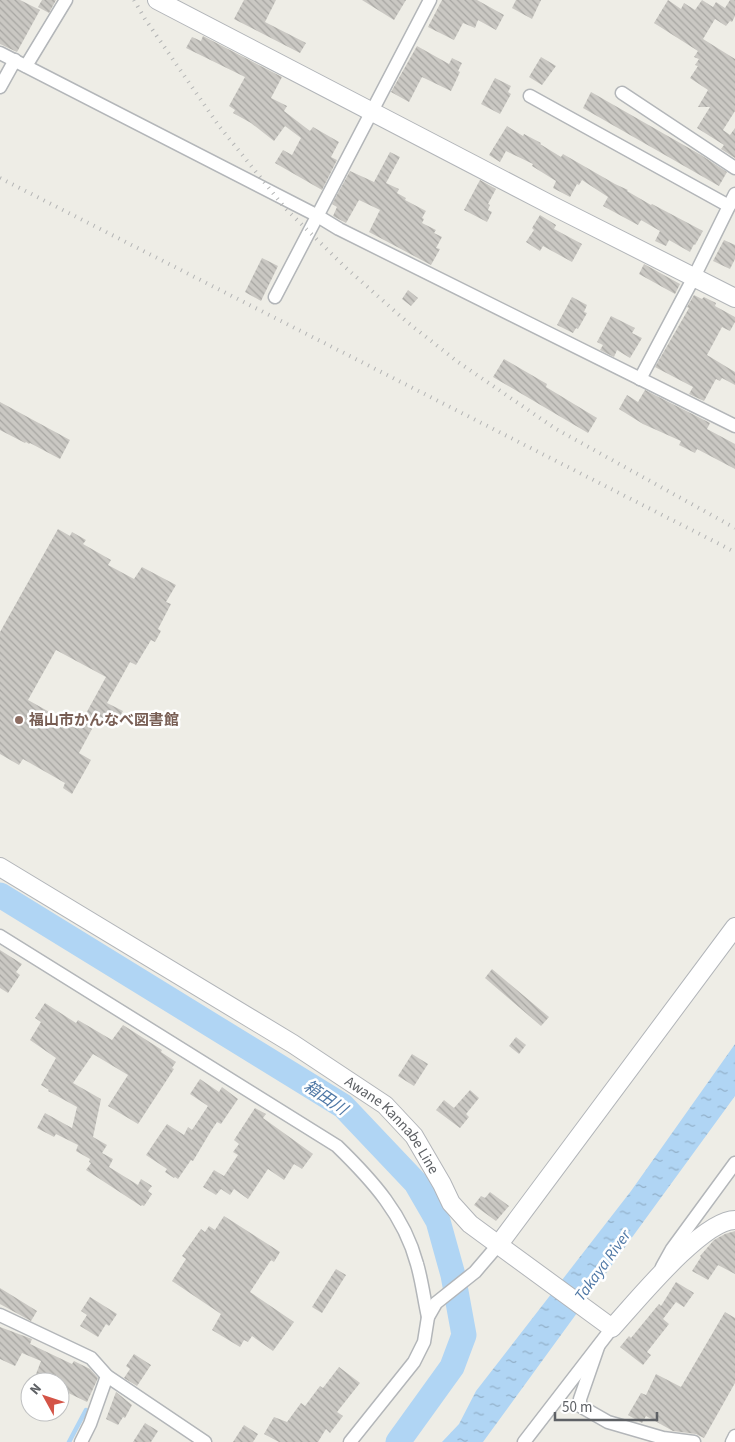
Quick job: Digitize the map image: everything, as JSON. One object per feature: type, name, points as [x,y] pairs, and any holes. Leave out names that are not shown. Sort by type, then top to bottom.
[{"type":"street","points":[[0,87],[66,0]]},
{"type":"street","points":[[157,0],[551,205],[735,298]]},
{"type":"street","points":[[275,297],[316,215],[430,0]]},
{"type":"street","points":[[0,53],[316,215],[357,238],[735,426]]},
{"type":"street","points":[[622,93],[735,168]]},
{"type":"street","points":[[530,96],[729,206]]},
{"type":"street","points":[[640,379],[735,194]]},
{"type":"street","name":"Awane Kannabe Line","points":[[0,867],[292,1044],[385,1105],[414,1136],[451,1203],[470,1224],[610,1327]]},
{"type":"street","points":[[428,1316],[436,1303],[503,1248],[735,927]]},
{"type":"street","points":[[0,936],[337,1146],[369,1177],[401,1222],[417,1263],[428,1316],[424,1342],[414,1362],[350,1442]]},
{"type":"street","points":[[658,1276],[672,1249],[735,1163]]},
{"type":"street","points":[[524,1442],[598,1348],[610,1327],[658,1276],[708,1230],[726,1220],[735,1220]]},
{"type":"street","points":[[0,1315],[91,1358],[107,1376],[205,1442]]},
{"type":"street","points":[[598,1348],[580,1399],[580,1406],[608,1422],[663,1438],[694,1442]]},
{"type":"street","points":[[81,1442],[90,1424],[107,1376]]},
{"type":"street","points":[[732,1442],[735,1436]]},
{"type":"water","name":"Takaya River","points":[[735,1044],[735,1096],[483,1442],[442,1442],[459,1424],[476,1391],[631,1191]]},
{"type":"building","points":[[0,0],[20,0],[40,10],[17,52],[0,44]]},
{"type":"building","points":[[42,0],[56,0],[49,13],[38,7]]},
{"type":"building","points":[[244,0],[276,0],[265,22],[306,43],[300,53],[234,19]]},
{"type":"building","points":[[362,0],[406,0],[394,20]]},
{"type":"building","points":[[442,0],[477,0],[504,15],[496,30],[478,20],[475,28],[463,23],[454,40],[428,27]]},
{"type":"building","points":[[516,0],[541,0],[532,19],[512,8]]},
{"type":"building","points":[[668,0],[681,9],[684,3],[695,10],[702,0],[713,7],[716,2],[725,8],[730,0],[735,0],[735,16],[732,22],[730,21],[726,26],[715,19],[703,39],[735,59],[735,111],[723,130],[730,135],[735,128],[735,158],[721,149],[724,145],[697,128],[710,107],[698,107],[708,90],[690,78],[698,66],[695,65],[699,59],[694,57],[698,51],[654,23]]},
{"type":"building","points":[[203,36],[282,77],[271,98],[287,106],[284,111],[310,131],[313,127],[339,142],[331,157],[337,160],[322,190],[275,163],[283,150],[292,155],[301,138],[285,126],[274,141],[251,123],[233,113],[235,110],[229,106],[245,77],[186,48],[192,37],[201,41]]},
{"type":"building","points":[[417,46],[449,64],[452,58],[462,63],[451,91],[422,77],[409,102],[391,92]]},
{"type":"building","points":[[541,57],[556,66],[542,85],[529,77]]},
{"type":"building","points":[[495,78],[511,86],[508,92],[511,94],[500,114],[481,104]]},
{"type":"building","points":[[591,92],[727,172],[719,186],[583,108]]},
{"type":"building","points":[[507,126],[523,136],[524,134],[541,143],[561,157],[563,154],[651,205],[703,231],[695,245],[690,252],[669,240],[666,246],[655,241],[660,231],[641,220],[638,225],[603,206],[608,197],[582,180],[579,185],[577,184],[570,197],[553,188],[556,181],[532,166],[533,164],[506,151],[500,162],[489,155]]},
{"type":"building","points":[[390,152],[400,157],[386,183],[399,189],[397,193],[406,198],[405,200],[426,211],[422,218],[424,219],[422,223],[436,230],[434,233],[442,237],[436,248],[440,249],[431,265],[369,232],[380,210],[359,200],[346,223],[333,216],[337,207],[332,204],[350,171],[374,182]]},
{"type":"building","points":[[480,180],[496,189],[488,204],[490,205],[488,210],[492,212],[487,222],[464,210]]},
{"type":"building","points":[[540,215],[556,225],[554,229],[582,244],[572,262],[543,246],[540,251],[526,242],[534,230],[532,228]]},
{"type":"building","points":[[724,240],[735,245],[735,259],[730,269],[713,261]]},
{"type":"building","points":[[262,258],[278,266],[261,301],[245,292]]},
{"type":"building","points":[[644,264],[680,284],[675,294],[639,274]]},
{"type":"building","points":[[408,290],[418,298],[411,306],[402,299]]},
{"type":"building","points":[[694,295],[702,299],[704,297],[716,303],[715,306],[735,317],[735,322],[730,331],[722,327],[707,355],[735,372],[735,385],[722,378],[720,381],[716,379],[704,401],[689,394],[693,387],[655,367],[689,308],[687,307]]},
{"type":"building","points":[[572,297],[587,305],[584,312],[587,313],[578,329],[576,328],[573,333],[557,325]]},
{"type":"building","points":[[611,316],[635,328],[632,333],[642,338],[630,358],[617,350],[614,357],[600,350],[603,345],[597,342]]},
{"type":"building","points":[[504,359],[547,384],[546,387],[597,418],[588,433],[493,377]]},
{"type":"building","points":[[645,390],[710,423],[707,429],[735,444],[735,469],[697,449],[695,453],[679,445],[681,441],[643,424],[619,409],[627,395],[638,402]]},
{"type":"building","points":[[0,402],[70,440],[60,459],[0,430]]},
{"type":"building","points":[[58,529],[70,536],[72,532],[86,540],[83,544],[111,560],[108,565],[134,579],[142,567],[176,585],[166,602],[171,604],[158,629],[161,631],[155,642],[151,640],[136,665],[130,662],[107,703],[123,711],[115,725],[99,716],[79,753],[91,760],[72,794],[63,788],[65,783],[23,759],[19,765],[0,754],[0,632]],"holes":[[[56,650],[106,677],[78,728],[28,700]]]},
{"type":"building","points":[[0,950],[22,964],[16,972],[20,975],[8,993],[0,988]]},
{"type":"building","points":[[492,969],[549,1017],[541,1026],[485,978]]},
{"type":"building","points":[[45,1003],[76,1023],[78,1020],[112,1040],[123,1025],[162,1050],[161,1052],[176,1062],[172,1068],[174,1069],[138,1124],[108,1106],[128,1075],[93,1054],[73,1083],[101,1099],[93,1137],[107,1145],[102,1153],[113,1159],[109,1167],[138,1185],[141,1179],[152,1186],[148,1191],[152,1194],[144,1206],[141,1206],[86,1170],[91,1163],[89,1162],[90,1159],[76,1151],[78,1145],[56,1134],[54,1137],[37,1128],[45,1113],[72,1128],[77,1107],[41,1085],[56,1058],[30,1040],[41,1022],[35,1018]]},
{"type":"building","points":[[516,1037],[526,1045],[519,1054],[509,1046]]},
{"type":"building","points":[[412,1054],[428,1064],[414,1086],[398,1076]]},
{"type":"building","points":[[200,1079],[219,1092],[222,1087],[238,1099],[221,1124],[217,1122],[193,1161],[191,1160],[178,1179],[165,1172],[167,1169],[146,1155],[167,1124],[184,1135],[188,1127],[192,1130],[208,1106],[190,1094]]},
{"type":"building","points":[[470,1090],[479,1098],[466,1114],[469,1117],[460,1128],[436,1110],[444,1100],[454,1108]]},
{"type":"building","points":[[255,1108],[266,1114],[263,1118],[313,1154],[302,1169],[294,1164],[284,1180],[268,1169],[248,1199],[234,1189],[230,1195],[221,1189],[216,1195],[203,1187],[214,1170],[224,1176],[238,1155],[233,1152],[239,1144],[234,1140]]},
{"type":"building","points":[[490,1192],[509,1206],[496,1221],[474,1205],[481,1196],[485,1198]]},
{"type":"building","points":[[224,1216],[280,1252],[274,1262],[271,1260],[250,1292],[294,1322],[273,1351],[252,1336],[248,1342],[244,1340],[240,1347],[212,1330],[221,1314],[172,1281],[186,1259],[182,1256],[201,1229],[205,1232],[209,1226],[215,1230]]},
{"type":"building","points":[[735,1231],[735,1274],[718,1265],[708,1280],[692,1271],[700,1256],[714,1240]]},
{"type":"building","points":[[336,1269],[346,1275],[322,1313],[312,1307]]},
{"type":"building","points":[[676,1282],[694,1293],[684,1307],[676,1302],[663,1319],[669,1324],[647,1352],[651,1355],[643,1365],[620,1347],[629,1336],[631,1338],[659,1304],[661,1306]]},
{"type":"building","points":[[0,1288],[37,1311],[31,1321],[0,1304]]},
{"type":"building","points":[[90,1297],[117,1314],[109,1326],[106,1324],[98,1337],[80,1326],[87,1315],[81,1311]]},
{"type":"building","points":[[725,1312],[735,1318],[735,1383],[704,1438],[696,1434],[673,1431],[646,1416],[642,1423],[628,1415],[641,1393],[646,1395],[656,1374],[681,1387]]},
{"type":"building","points":[[0,1327],[32,1339],[30,1344],[72,1364],[74,1361],[90,1369],[98,1378],[87,1402],[70,1394],[70,1372],[37,1372],[41,1361],[22,1353],[15,1366],[0,1359]]},
{"type":"building","points":[[134,1354],[151,1365],[137,1386],[124,1378],[130,1369],[126,1366]]},
{"type":"building","points":[[339,1367],[360,1383],[337,1412],[343,1416],[330,1433],[326,1429],[318,1442],[279,1442],[264,1434],[274,1417],[287,1422],[301,1403],[305,1406],[320,1386],[323,1388]]},
{"type":"building","points":[[116,1392],[132,1405],[125,1418],[123,1417],[118,1425],[106,1419]]},
{"type":"building","points":[[145,1423],[158,1431],[151,1442],[133,1442]]},
{"type":"building","points":[[244,1425],[258,1434],[253,1442],[233,1442]]},
{"type":"waterway","name":"箱田川","points":[[0,895],[343,1106],[416,1183],[438,1221],[453,1275],[464,1335],[452,1367],[398,1442]]},
{"type":"waterway","points":[[69,1442],[86,1410]]},
{"type":"railway","points":[[134,0],[145,19],[219,126],[285,208],[345,267],[407,322],[458,362],[556,429],[735,528]]},
{"type":"railway","points":[[0,178],[735,552]]},
{"type":"place","name":"福山市かんなべ図書館","points":[[19,720]]}]
